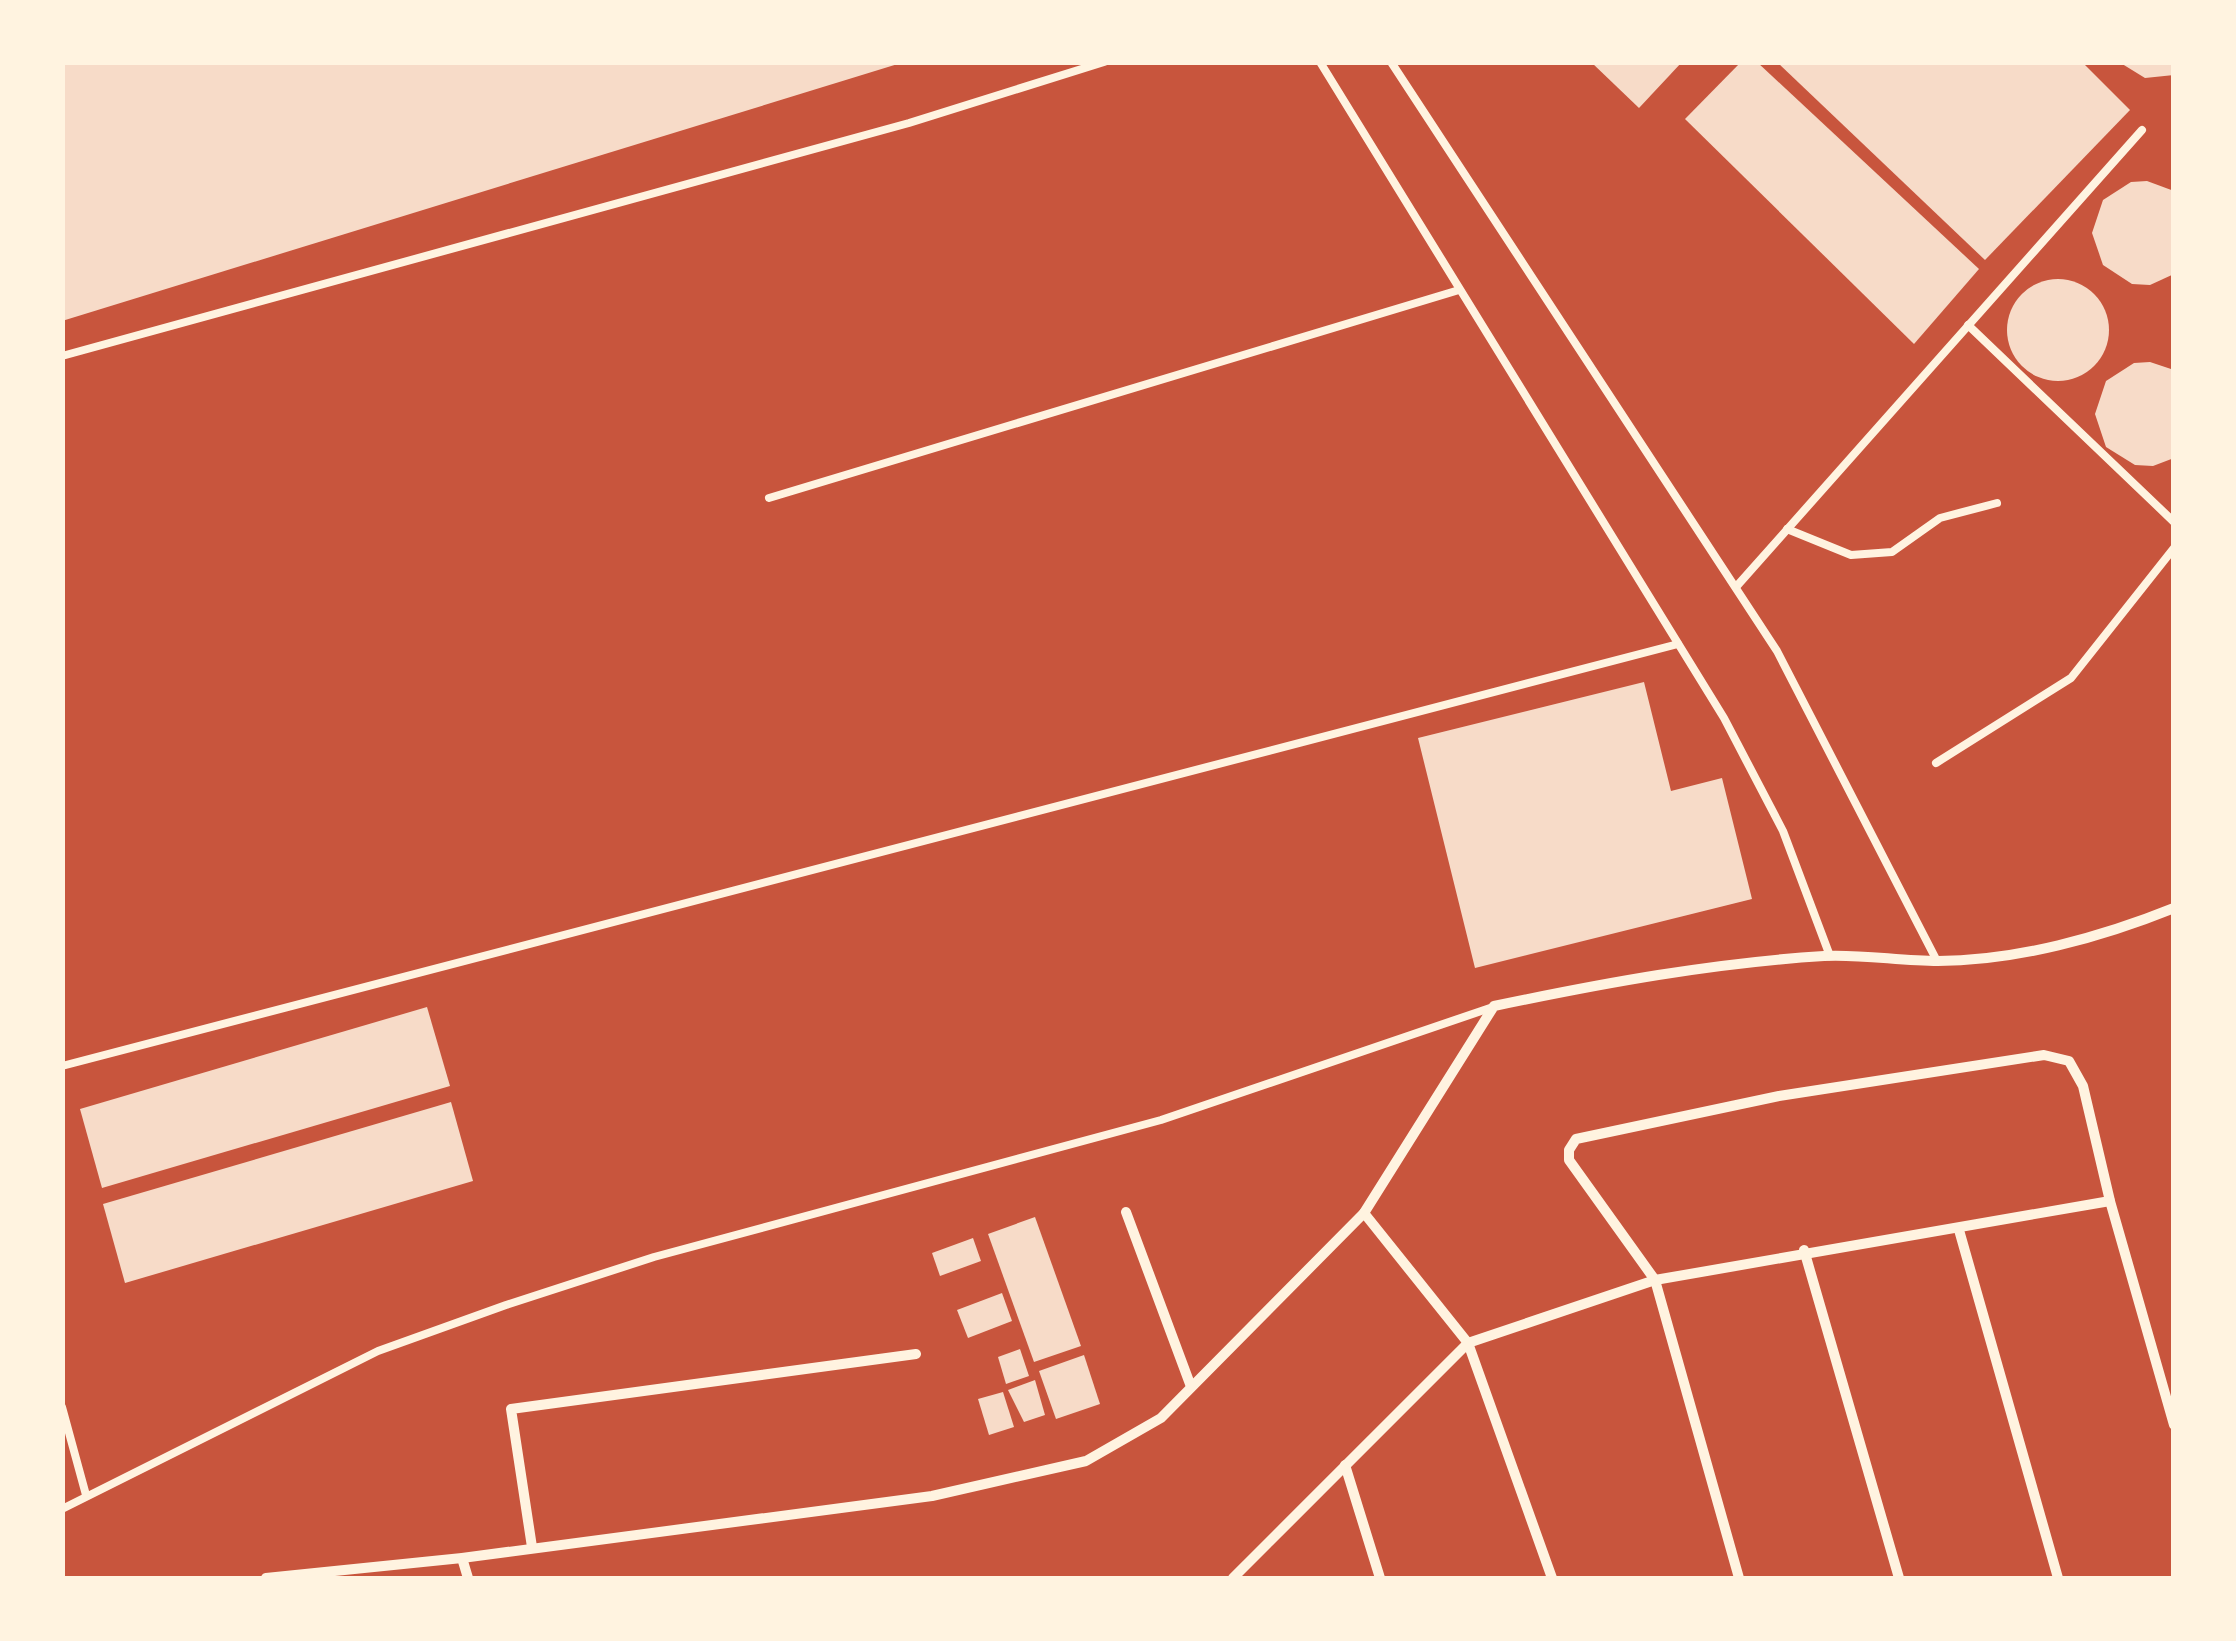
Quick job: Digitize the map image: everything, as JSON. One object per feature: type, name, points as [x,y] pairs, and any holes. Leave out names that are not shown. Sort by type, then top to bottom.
[{"type":"street","points":[[266,1578],[462,1558],[932,1496],[1086,1461],[1161,1418],[1190,1384],[1364,1213],[1494,1006],[1650,974],[1830,956],[1936,961],[2032,950],[2139,922],[2174,908]]},
{"type":"street","points":[[1739,1578],[1655,1280],[1569,1160],[1576,1140],[1779,1096],[2044,1056],[2069,1061],[2083,1086],[2110,1201],[2174,1425]]},
{"type":"street","points":[[1233,1578],[1468,1342],[1655,1280],[1804,1250],[1959,1230],[2110,1201]]},
{"type":"street","points":[[1126,1212],[1190,1384]]},
{"type":"street","points":[[1364,1213],[1468,1342],[1552,1578]]},
{"type":"street","points":[[1959,1230],[2058,1578]]},
{"type":"street","points":[[1804,1250],[1899,1578]]},
{"type":"street","points":[[532,1547],[511,1408],[916,1354]]},
{"type":"street","points":[[1345,1465],[1380,1578]]},
{"type":"street","points":[[462,1558],[468,1578]]},
{"type":"lane","points":[[62,356],[908,124],[1104,62]]},
{"type":"lane","points":[[1320,62],[1678,644],[1784,831],[1830,956]]},
{"type":"lane","points":[[1392,62],[1776,651],[1936,961]]},
{"type":"lane","points":[[1736,586],[2142,130]]},
{"type":"lane","points":[[769,498],[1460,290]]},
{"type":"lane","points":[[1968,325],[2174,522]]},
{"type":"lane","points":[[1787,529],[1851,556],[1892,552],[1940,518],[1997,503]]},
{"type":"lane","points":[[1936,762],[2071,678],[2174,548]]},
{"type":"lane","points":[[62,1066],[1678,644]]},
{"type":"lane","points":[[62,1509],[378,1352],[506,1305],[654,1257],[1162,1120],[1494,1006]]},
{"type":"lane","points":[[62,1407],[86,1495]]},
{"type":"building","points":[[62,62],[901,62],[901,63],[62,321]]},
{"type":"building","points":[[1591,62],[1682,62],[1639,108]]},
{"type":"building","points":[[1741,62],[1757,62],[1979,269],[1914,344],[1685,119]]},
{"type":"building","points":[[1777,62],[2082,62],[2130,110],[1985,260]]},
{"type":"building","points":[[2119,62],[2174,62],[2174,75],[2145,78]]},
{"type":"building","points":[[2147,181],[2174,191],[2174,274],[2150,285],[2132,284],[2103,265],[2092,233],[2103,200],[2131,182]]},
{"type":"building","points":[[2058,279],[2078,282],[2101,301],[2109,330],[2106,350],[2087,373],[2058,381],[2038,378],[2015,359],[2007,330],[2010,310],[2029,287]]},
{"type":"building","points":[[2150,362],[2174,370],[2174,458],[2153,466],[2135,465],[2106,447],[2095,414],[2106,381],[2134,363]]},
{"type":"building","points":[[1644,682],[1671,791],[1722,778],[1752,899],[1475,968],[1418,738]]},
{"type":"building","points":[[427,1007],[450,1086],[102,1188],[80,1109]]},
{"type":"building","points":[[451,1102],[473,1181],[125,1283],[103,1204]]},
{"type":"building","points":[[1035,1217],[1081,1346],[1034,1362],[988,1234]]},
{"type":"building","points":[[973,1238],[981,1261],[940,1276],[932,1253]]},
{"type":"building","points":[[1002,1293],[1012,1321],[968,1338],[957,1310]]},
{"type":"building","points":[[1020,1349],[1029,1376],[1006,1384],[998,1357]]},
{"type":"building","points":[[1084,1355],[1100,1404],[1056,1419],[1039,1371]]},
{"type":"building","points":[[1035,1380],[1045,1415],[1024,1422],[1008,1390]]},
{"type":"building","points":[[1003,1392],[1014,1427],[989,1435],[978,1399]]}]
